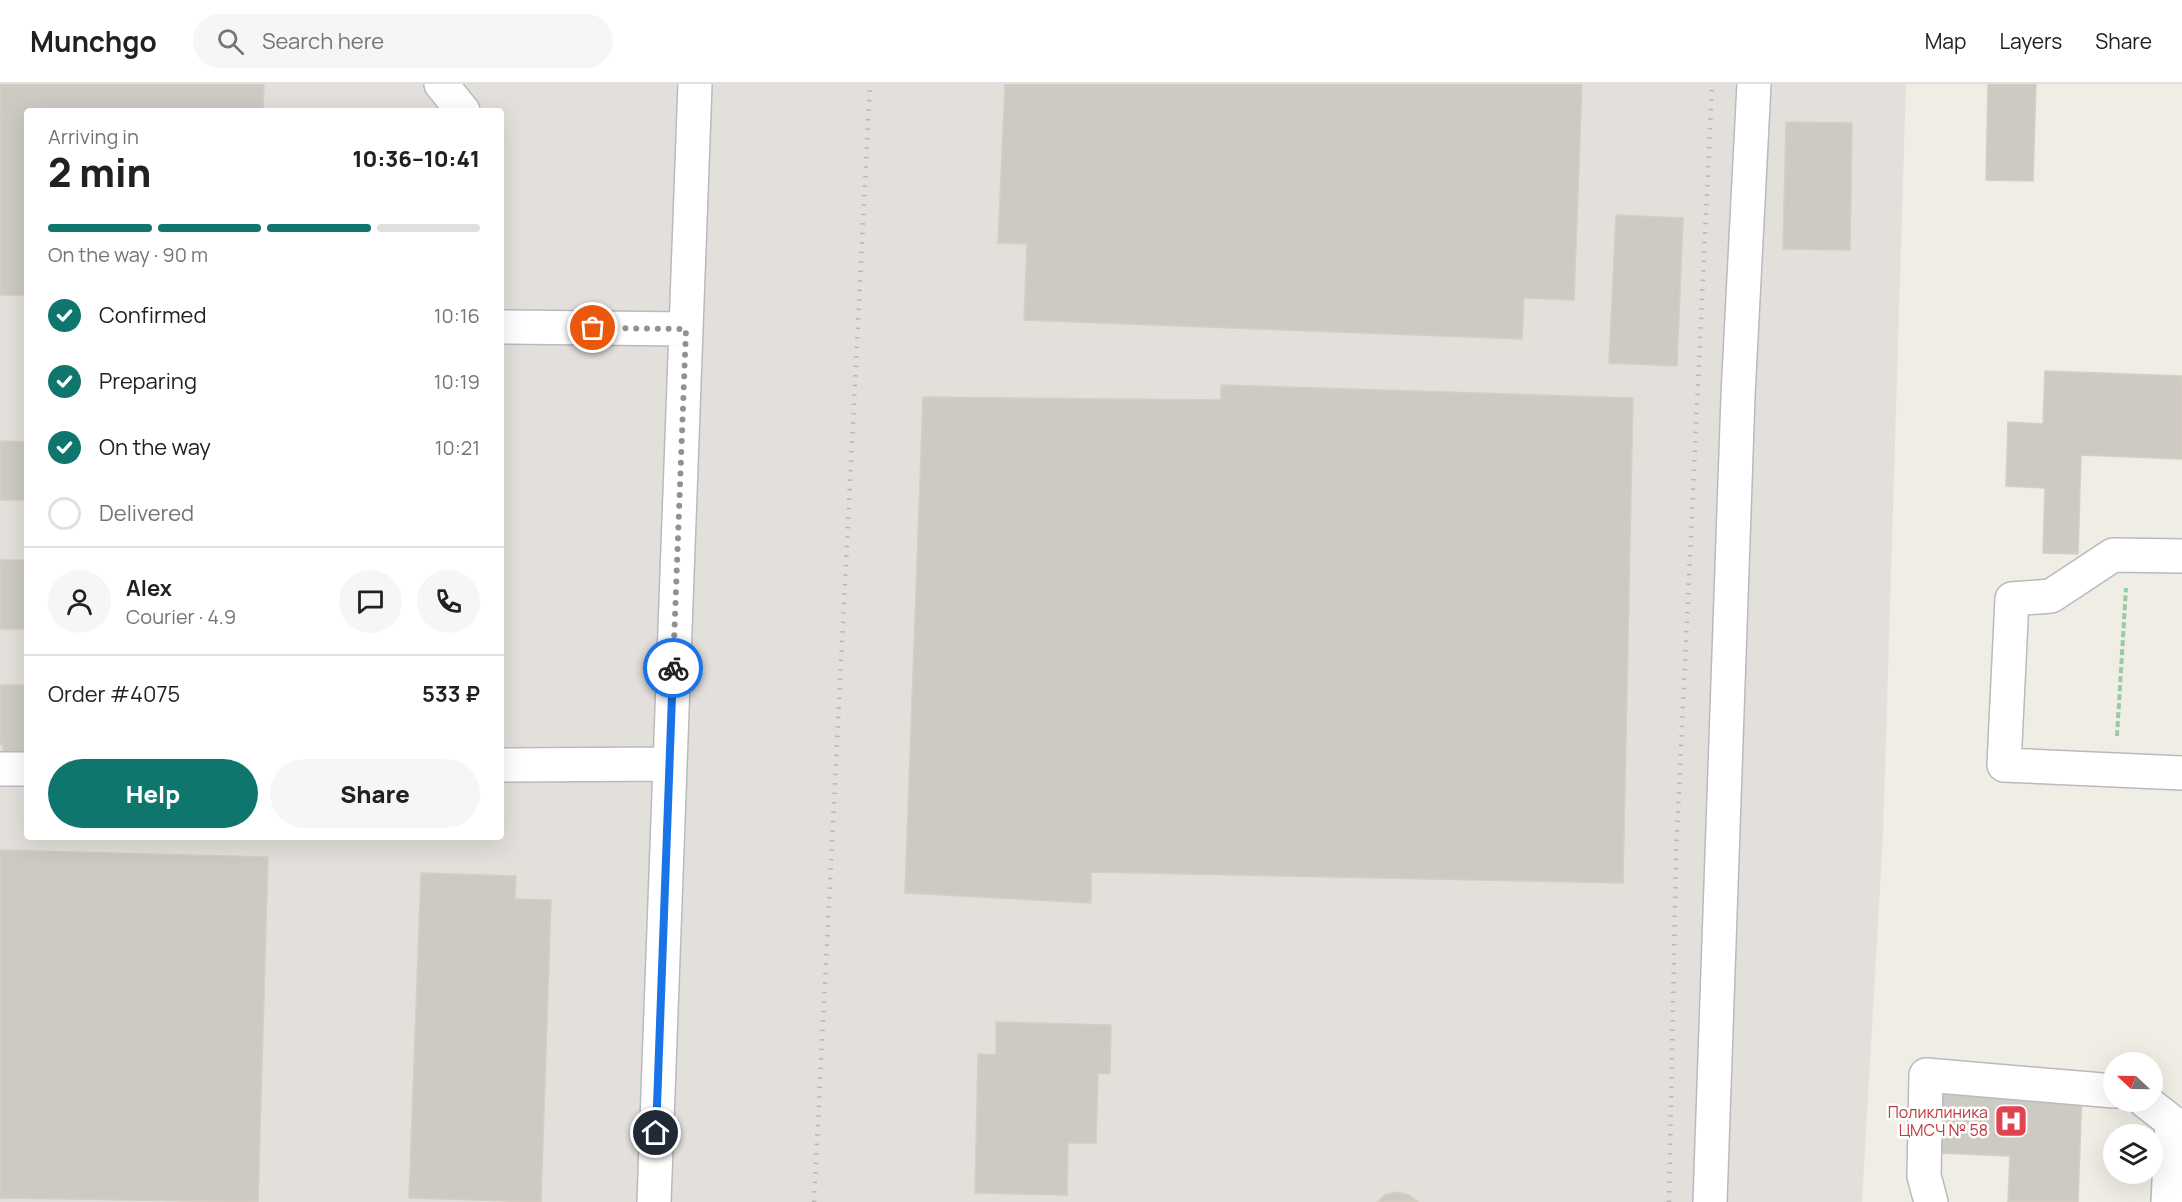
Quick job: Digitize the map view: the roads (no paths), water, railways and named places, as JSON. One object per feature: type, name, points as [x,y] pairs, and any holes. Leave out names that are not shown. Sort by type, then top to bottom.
[{"type":"lane","points":[[441,84],[461,108]]},
{"type":"lane","points":[[654,1202],[694,84]]},
{"type":"lane","points":[[1710,1202],[1738,396],[1755,84]]},
{"type":"lane","points":[[504,327],[686,329]]},
{"type":"lane","points":[[2182,556],[2113,555],[2051,596],[2012,599],[2004,765],[2182,772]]},
{"type":"lane","points":[[504,765],[670,764]]},
{"type":"lane","points":[[0,769],[24,769]]},
{"type":"lane","points":[[1931,1202],[1924,1176],[1926,1075],[2103,1090]]},
{"type":"lane","points":[[2159,1112],[2172,1122],[2168,1202]]},
{"type":"railway","points":[[814,1202],[870,84]]},
{"type":"railway","points":[[1669,1202],[1676,855],[1712,84]]},
{"type":"place","name":"Поликлиника ЦМСЧ № 58","points":[[2011,1121]]}]
